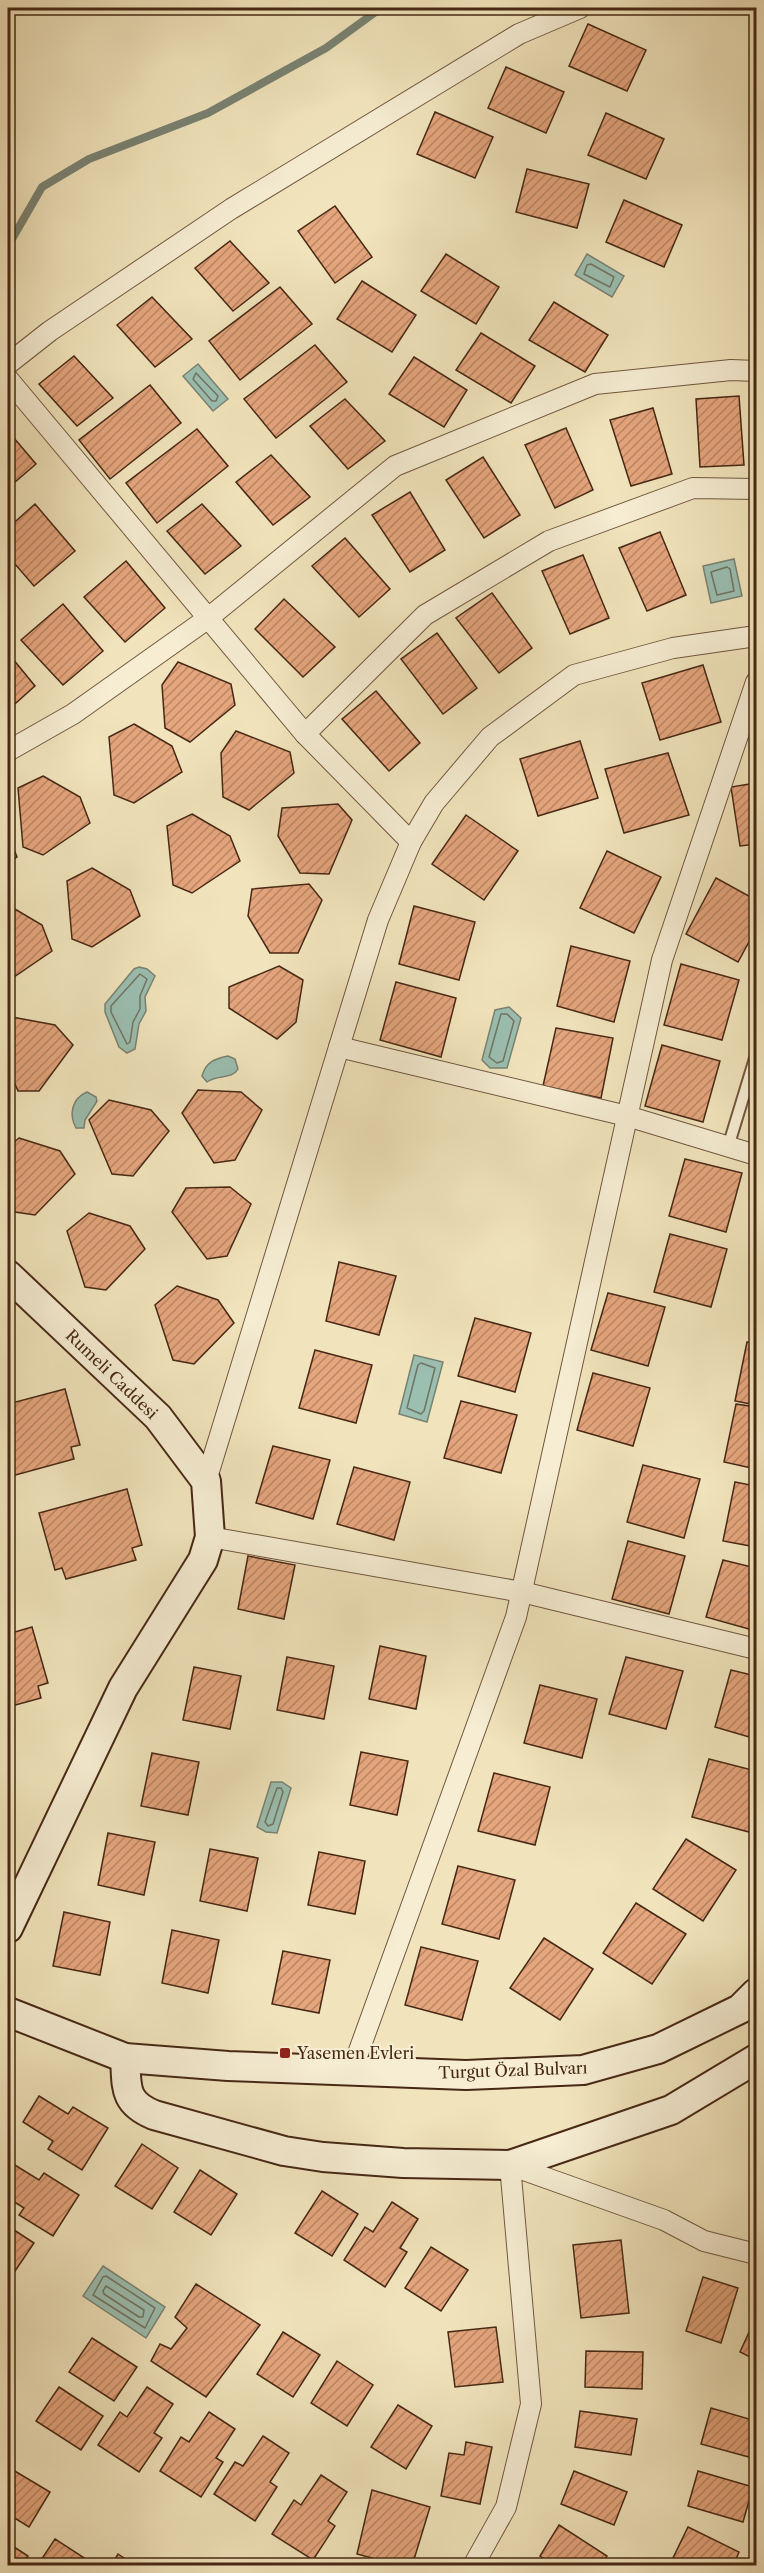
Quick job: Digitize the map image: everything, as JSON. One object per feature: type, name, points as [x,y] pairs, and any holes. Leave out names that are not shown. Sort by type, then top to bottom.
[{"type":"street","points":[[8,364],[50,331],[231,209],[519,34],[580,8]]},
{"type":"street","points":[[8,752],[74,714],[207,619],[395,466],[595,384],[731,370],[756,371]]},
{"type":"street","points":[[8,379],[304,734],[411,842]]},
{"type":"street","points":[[304,734],[425,615],[549,541],[693,489],[756,489]]},
{"type":"street","points":[[8,1928],[123,1688],[203,1560],[210,1537],[206,1481],[378,920],[411,842],[434,803],[490,737],[574,675],[673,648],[756,636]]},
{"type":"street","points":[[352,2070],[516,1617],[662,960],[748,713],[756,682]]},
{"type":"street","points":[[339,1047],[627,1116],[756,1155]]},
{"type":"street","name":"Rumeli Caddesi","points":[[8,1275],[158,1417],[206,1481]]},
{"type":"street","points":[[210,1537],[522,1592],[756,1649]]},
{"type":"street","name":"Turgut Özal Bulvarı","points":[[8,2012],[125,2058],[228,2066],[466,2075],[584,2070],[658,2049],[740,2009],[756,1993]]},
{"type":"street","points":[[125,2058],[128,2094],[137,2107],[154,2115],[284,2151],[323,2157],[403,2163],[510,2165],[664,2220],[704,2241],[756,2254]]},
{"type":"street","points":[[510,2165],[671,2110],[756,2059]]},
{"type":"street","points":[[473,2565],[506,2507],[531,2404],[510,2165]]},
{"type":"lane","points":[[728,1147],[756,1055]]},
{"type":"water","points":[[587,254],[624,276],[612,297],[575,275]]},
{"type":"water","points":[[198,364],[228,399],[213,411],[183,376]]},
{"type":"water","points":[[734,559],[742,596],[711,603],[703,566]]},
{"type":"water","points":[[139,967],[147,969],[155,976],[145,997],[146,1011],[139,1024],[135,1049],[127,1053],[119,1047],[105,1012],[105,1004],[134,969]]},
{"type":"water","points":[[509,1007],[521,1018],[507,1068],[490,1068],[482,1060],[495,1010]]},
{"type":"water","points":[[228,1056],[235,1059],[238,1069],[232,1075],[207,1082],[202,1076],[208,1064]]},
{"type":"water","points":[[87,1092],[96,1097],[97,1101],[85,1120],[84,1128],[76,1128],[73,1108],[78,1099]]},
{"type":"water","points":[[414,1355],[443,1362],[427,1422],[399,1414]]},
{"type":"water","points":[[271,1782],[282,1782],[291,1788],[277,1833],[266,1832],[257,1827]]},
{"type":"water","points":[[103,2266],[165,2307],[146,2338],[83,2296]]},
{"type":"building","points":[[588,24],[646,50],[627,91],[569,66]]},
{"type":"building","points":[[506,67],[564,92],[546,133],[488,108]]},
{"type":"building","points":[[435,112],[493,137],[475,178],[417,154]]},
{"type":"building","points":[[606,113],[664,139],[646,179],[588,155]]},
{"type":"building","points":[[527,169],[589,184],[577,228],[516,212]]},
{"type":"building","points":[[624,200],[682,225],[664,267],[606,242]]},
{"type":"building","points":[[335,206],[372,257],[335,283],[298,231]]},
{"type":"building","points":[[230,241],[269,283],[233,311],[195,268]]},
{"type":"building","points":[[446,254],[499,287],[476,324],[421,291]]},
{"type":"building","points":[[362,281],[416,315],[392,352],[337,319]]},
{"type":"building","points":[[280,287],[312,324],[240,380],[209,341]]},
{"type":"building","points":[[152,297],[192,339],[155,367],[117,325]]},
{"type":"building","points":[[554,302],[608,335],[585,372],[529,340]]},
{"type":"building","points":[[481,333],[535,366],[511,403],[456,370]]},
{"type":"building","points":[[315,345],[347,382],[276,438],[244,399]]},
{"type":"building","points":[[74,356],[113,398],[77,426],[39,384]]},
{"type":"building","points":[[414,357],[467,390],[444,427],[389,394]]},
{"type":"building","points":[[150,385],[181,423],[110,479],[79,440]]},
{"type":"building","points":[[739,396],[744,465],[700,467],[696,399]]},
{"type":"building","points":[[345,399],[385,441],[348,469],[310,426]]},
{"type":"building","points":[[653,408],[672,474],[631,486],[610,420]]},
{"type":"building","points":[[566,428],[593,490],[555,508],[525,445]]},
{"type":"building","points":[[197,429],[228,466],[157,523],[126,483]]},
{"type":"building","points":[[8,431],[36,464],[8,488]]},
{"type":"building","points":[[271,455],[310,497],[273,525],[236,482]]},
{"type":"building","points":[[483,457],[520,515],[484,538],[446,480]]},
{"type":"building","points":[[410,492],[445,550],[410,572],[372,515]]},
{"type":"building","points":[[35,504],[75,551],[34,586],[8,556],[8,528]]},
{"type":"building","points":[[202,504],[241,546],[205,574],[167,531]]},
{"type":"building","points":[[660,532],[686,595],[647,611],[619,548]]},
{"type":"building","points":[[345,538],[390,589],[359,617],[312,566]]},
{"type":"building","points":[[583,555],[609,618],[570,634],[542,571]]},
{"type":"building","points":[[126,561],[165,608],[125,642],[84,597]]},
{"type":"building","points":[[492,593],[532,648],[499,673],[456,618]]},
{"type":"building","points":[[284,599],[335,647],[303,677],[255,629]]},
{"type":"building","points":[[63,604],[103,651],[63,685],[21,640]]},
{"type":"building","points":[[437,633],[477,688],[443,714],[401,659]]},
{"type":"building","points":[[8,653],[35,686],[8,710]]},
{"type":"building","points":[[178,662],[231,684],[235,705],[190,742],[165,728],[162,685]]},
{"type":"building","points":[[703,665],[721,722],[660,740],[642,683]]},
{"type":"building","points":[[376,691],[420,743],[389,771],[342,719]]},
{"type":"building","points":[[134,724],[172,746],[182,772],[134,803],[114,795],[109,737]]},
{"type":"building","points":[[236,731],[290,752],[294,773],[249,810],[223,797],[221,753]]},
{"type":"building","points":[[580,741],[598,798],[538,816],[520,759]]},
{"type":"building","points":[[668,753],[689,815],[624,833],[605,769]]},
{"type":"building","points":[[43,776],[80,797],[90,823],[43,855],[23,847],[18,788]]},
{"type":"building","points":[[756,783],[756,844],[740,846],[731,787]]},
{"type":"building","points":[[338,804],[352,820],[329,874],[300,873],[278,836],[282,808]]},
{"type":"building","points":[[192,814],[230,836],[240,861],[192,893],[173,885],[167,826]]},
{"type":"building","points":[[466,815],[518,851],[484,900],[432,864]]},
{"type":"building","points":[[8,834],[17,857],[8,863]]},
{"type":"building","points":[[607,851],[661,877],[634,933],[580,908]]},
{"type":"building","points":[[92,868],[130,890],[140,916],[92,947],[72,939],[67,881]]},
{"type":"building","points":[[716,878],[756,900],[756,929],[738,962],[686,934]]},
{"type":"building","points":[[309,884],[322,900],[298,953],[270,953],[248,916],[252,889]]},
{"type":"building","points":[[8,905],[42,925],[52,951],[8,981]]},
{"type":"building","points":[[414,906],[475,922],[459,980],[399,964]]},
{"type":"building","points":[[571,946],[630,961],[614,1022],[557,1006]]},
{"type":"building","points":[[681,964],[739,980],[722,1040],[664,1025]]},
{"type":"building","points":[[279,966],[303,980],[296,1022],[277,1039],[229,1008],[229,987]]},
{"type":"building","points":[[396,982],[456,998],[441,1057],[380,1040]]},
{"type":"building","points":[[12,1017],[55,1025],[73,1045],[39,1091],[18,1091],[8,1068],[8,1022]]},
{"type":"building","points":[[556,1028],[613,1038],[601,1098],[543,1086]]},
{"type":"building","points":[[662,1045],[720,1061],[703,1122],[645,1106]]},
{"type":"building","points":[[198,1090],[241,1092],[262,1110],[235,1160],[214,1163],[182,1113]]},
{"type":"building","points":[[109,1100],[151,1110],[169,1131],[133,1176],[112,1174],[89,1120]]},
{"type":"building","points":[[19,1138],[60,1151],[75,1174],[35,1215],[15,1212],[8,1189],[8,1147]]},
{"type":"building","points":[[685,1159],[742,1173],[726,1232],[669,1216]]},
{"type":"building","points":[[230,1187],[251,1204],[227,1256],[207,1259],[172,1212],[186,1188]]},
{"type":"building","points":[[89,1213],[130,1226],[145,1249],[106,1290],[85,1287],[67,1231]]},
{"type":"building","points":[[670,1234],[727,1249],[711,1307],[654,1292]]},
{"type":"building","points":[[339,1262],[396,1276],[379,1335],[326,1321]]},
{"type":"building","points":[[177,1286],[218,1300],[234,1323],[194,1364],[173,1360],[155,1305]]},
{"type":"building","points":[[608,1293],[665,1307],[648,1366],[591,1350]]},
{"type":"building","points":[[475,1318],[531,1333],[515,1392],[458,1376]]},
{"type":"building","points":[[747,1342],[756,1344],[756,1405],[735,1401]]},
{"type":"building","points":[[315,1350],[372,1365],[356,1423],[299,1408]]},
{"type":"building","points":[[593,1373],[650,1388],[633,1446],[577,1430]]},
{"type":"building","points":[[65,1389],[80,1445],[71,1447],[74,1459],[8,1477],[8,1404]]},
{"type":"building","points":[[461,1401],[517,1415],[501,1473],[444,1458]]},
{"type":"building","points":[[736,1404],[756,1407],[756,1469],[724,1462]]},
{"type":"building","points":[[273,1446],[330,1460],[313,1519],[256,1503]]},
{"type":"building","points":[[643,1465],[700,1479],[684,1538],[627,1522]]},
{"type":"building","points":[[354,1467],[410,1482],[394,1540],[337,1524]]},
{"type":"building","points":[[735,1482],[756,1486],[756,1547],[723,1541]]},
{"type":"building","points":[[127,1489],[142,1545],[132,1548],[136,1560],[66,1579],[62,1568],[55,1570],[39,1513]]},
{"type":"building","points":[[628,1541],[685,1556],[669,1614],[612,1599]]},
{"type":"building","points":[[248,1556],[295,1565],[284,1619],[238,1609]]},
{"type":"building","points":[[723,1560],[756,1568],[756,1631],[706,1617]]},
{"type":"building","points":[[32,1627],[48,1683],[38,1686],[41,1698],[8,1707],[8,1634]]},
{"type":"building","points":[[380,1646],[426,1656],[416,1709],[369,1699]]},
{"type":"building","points":[[287,1657],[334,1666],[324,1719],[277,1710]]},
{"type":"building","points":[[626,1657],[683,1671],[666,1729],[609,1714]]},
{"type":"building","points":[[194,1667],[241,1676],[230,1729],[183,1720]]},
{"type":"building","points":[[731,1670],[756,1676],[756,1739],[715,1727]]},
{"type":"building","points":[[540,1685],[597,1699],[582,1758],[524,1743]]},
{"type":"building","points":[[361,1752],[408,1761],[397,1815],[350,1805]]},
{"type":"building","points":[[152,1753],[199,1762],[188,1815],[141,1806]]},
{"type":"building","points":[[709,1759],[756,1771],[756,1807],[749,1832],[692,1817]]},
{"type":"building","points":[[494,1773],[550,1787],[535,1845],[478,1831]]},
{"type":"building","points":[[108,1833],[155,1842],[144,1895],[98,1885]]},
{"type":"building","points":[[686,1839],[736,1870],[703,1921],[653,1889]]},
{"type":"building","points":[[210,1849],[258,1858],[247,1911],[200,1901]]},
{"type":"building","points":[[319,1852],[365,1861],[355,1914],[308,1905]]},
{"type":"building","points":[[458,1866],[515,1880],[499,1939],[442,1924]]},
{"type":"building","points":[[636,1903],[686,1934],[652,1984],[603,1953]]},
{"type":"building","points":[[64,1912],[110,1922],[100,1975],[53,1966]]},
{"type":"building","points":[[172,1930],[219,1940],[208,1993],[162,1983]]},
{"type":"building","points":[[544,1938],[593,1969],[560,2020],[510,1988]]},
{"type":"building","points":[[421,1947],[478,1961],[462,2020],[405,2005]]},
{"type":"building","points":[[283,1951],[330,1960],[319,2013],[272,2004]]},
{"type":"building","points":[[39,2096],[68,2114],[73,2107],[108,2128],[82,2170],[48,2149],[53,2141],[23,2122]]},
{"type":"building","points":[[142,2144],[178,2168],[152,2209],[115,2186]]},
{"type":"building","points":[[10,2162],[39,2180],[44,2173],[79,2195],[53,2236],[19,2215],[24,2208],[8,2198]]},
{"type":"building","points":[[200,2170],[237,2194],[211,2235],[174,2212]]},
{"type":"building","points":[[322,2191],[358,2214],[332,2256],[295,2233]]},
{"type":"building","points":[[392,2202],[418,2219],[400,2248],[407,2252],[385,2287],[344,2260],[365,2227],[373,2232]]},
{"type":"building","points":[[8,2226],[34,2243],[11,2277],[8,2274]]},
{"type":"building","points":[[621,2240],[629,2313],[581,2318],[573,2245]]},
{"type":"building","points":[[431,2247],[468,2270],[441,2311],[405,2288]]},
{"type":"building","points":[[703,2277],[738,2288],[721,2343],[686,2331]]},
{"type":"building","points":[[196,2284],[260,2325],[206,2397],[151,2361],[160,2344],[171,2349],[187,2328],[175,2317]]},
{"type":"building","points":[[756,2317],[756,2360],[740,2352]]},
{"type":"building","points":[[496,2327],[503,2382],[455,2387],[448,2332]]},
{"type":"building","points":[[283,2332],[320,2355],[293,2397],[257,2374]]},
{"type":"building","points":[[92,2338],[137,2367],[114,2401],[69,2372]]},
{"type":"building","points":[[586,2351],[643,2352],[642,2389],[585,2387]]},
{"type":"building","points":[[337,2361],[373,2385],[347,2426],[311,2403]]},
{"type":"building","points":[[59,2387],[103,2416],[81,2450],[36,2421]]},
{"type":"building","points":[[147,2387],[173,2404],[154,2433],[162,2438],[139,2472],[98,2445],[120,2412],[127,2417]]},
{"type":"building","points":[[398,2405],[432,2426],[406,2469],[371,2447]]},
{"type":"building","points":[[711,2408],[756,2421],[756,2459],[701,2444]]},
{"type":"building","points":[[580,2411],[637,2419],[631,2455],[575,2447]]},
{"type":"building","points":[[209,2412],[235,2429],[216,2458],[223,2462],[201,2497],[160,2471],[181,2437],[189,2442]]},
{"type":"building","points":[[263,2436],[289,2453],[270,2482],[277,2487],[255,2521],[214,2494],[235,2462],[243,2466]]},
{"type":"building","points":[[466,2442],[492,2447],[480,2504],[441,2496],[449,2453],[464,2455]]},
{"type":"building","points":[[8,2467],[50,2492],[29,2527],[8,2514]]},
{"type":"building","points":[[574,2471],[627,2492],[614,2525],[561,2504]]},
{"type":"building","points":[[698,2471],[753,2487],[743,2522],[688,2506]]},
{"type":"building","points":[[321,2475],[347,2492],[328,2521],[335,2526],[313,2560],[272,2534],[294,2500],[301,2505]]},
{"type":"building","points":[[372,2490],[430,2507],[412,2566],[401,2566],[357,2554]]},
{"type":"building","points":[[559,2525],[607,2556],[601,2566],[554,2566],[540,2556]]},
{"type":"building","points":[[688,2527],[739,2552],[733,2566],[683,2566],[672,2560]]},
{"type":"building","points":[[55,2539],[89,2561],[86,2566],[37,2566]]},
{"type":"building","points":[[8,2543],[28,2556],[22,2566],[8,2566]]},
{"type":"building","points":[[118,2554],[136,2566],[111,2566]]},
{"type":"waterway","points":[[8,246],[42,187],[89,159],[208,113],[326,48],[381,8]]},
{"type":"place","name":"Yasemen Evleri","points":[[285,2053]]}]
